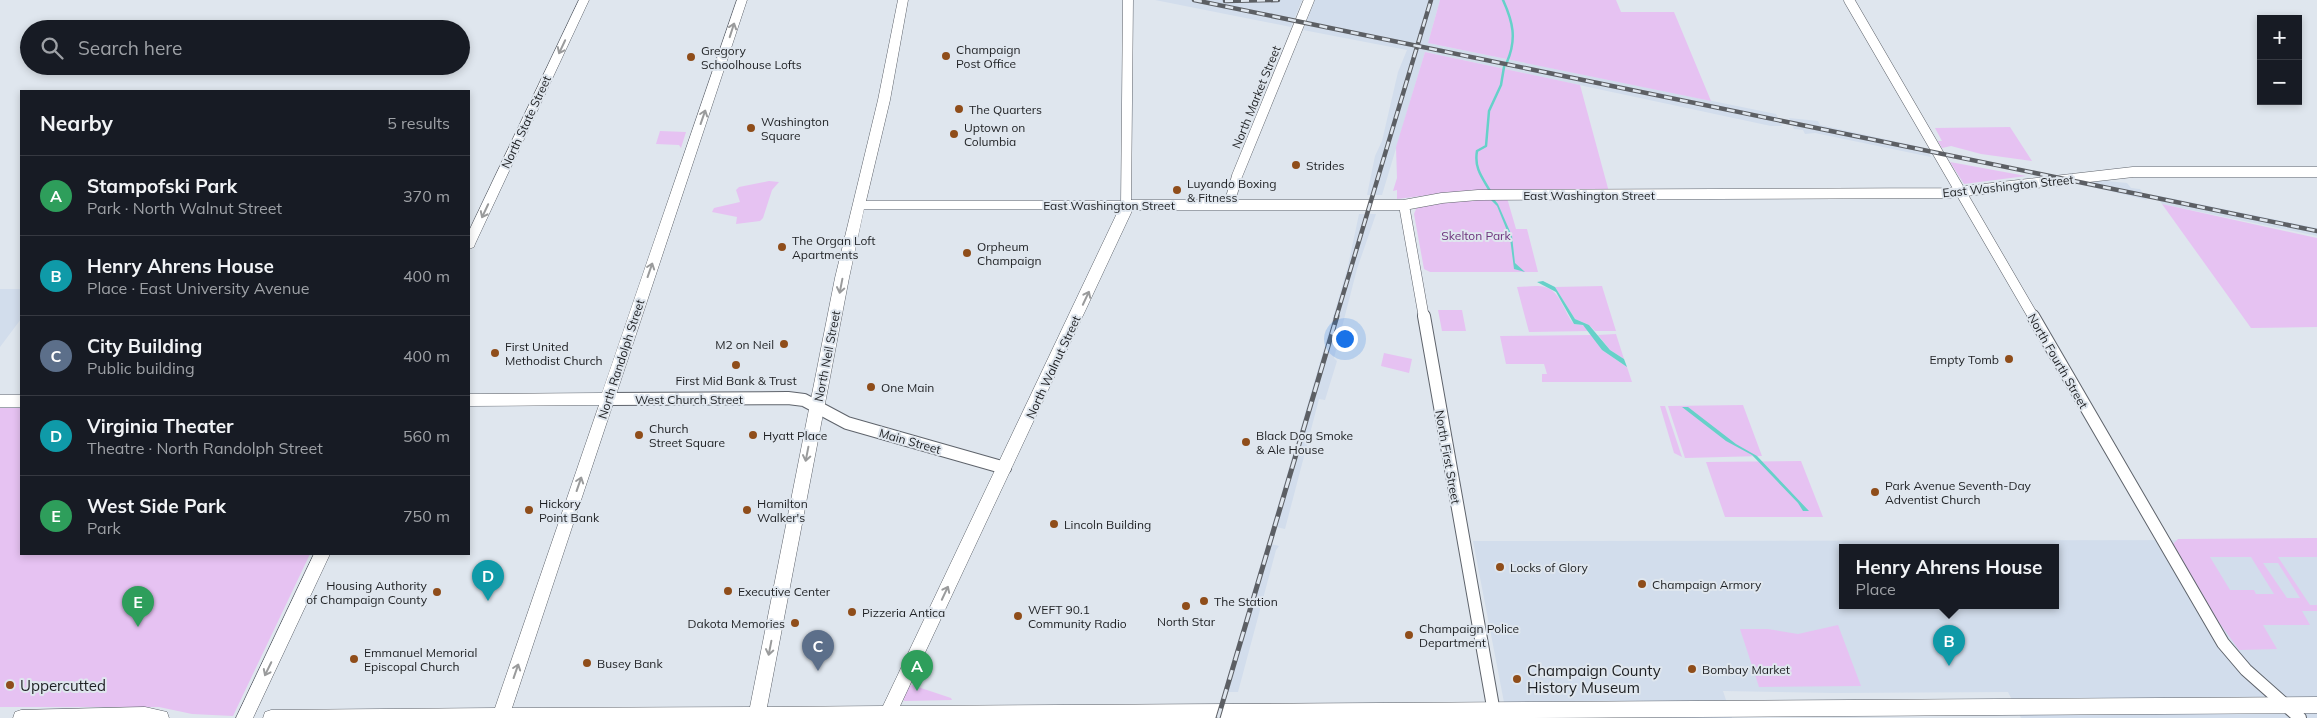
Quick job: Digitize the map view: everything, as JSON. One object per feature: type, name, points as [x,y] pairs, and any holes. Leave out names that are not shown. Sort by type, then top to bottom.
[{"type":"main road","name":"North State Street","points":[[470,242],[584,0]]},
{"type":"main road","name":"North Randolph Street","points":[[500,718],[742,0]]},
{"type":"main road","name":"North Neil Street","points":[[757,716],[856,212],[860,205],[884,99],[903,0]]},
{"type":"main road","name":"East Washington Street","points":[[860,205],[1126,205]]},
{"type":"main road","name":"North Walnut Street","points":[[887,716],[1114,238],[1125,213],[1126,205]]},
{"type":"main road","name":"West Church Street","points":[[470,400],[606,399]]},
{"type":"main road","points":[[0,401],[20,401]]},
{"type":"main road","points":[[244,718],[322,555]]},
{"type":"main road","points":[[271,718],[1494,714],[2317,705]]},
{"type":"main road","points":[[21,718],[145,716],[161,718]]},
{"type":"street","name":"North Walnut Street","points":[[1126,205],[1128,0]]},
{"type":"street","name":"North Market Street","points":[[1229,205],[1237,176],[1309,0]]},
{"type":"street","name":"North Fourth Street","points":[[1849,0],[2223,643],[2246,670],[2288,705],[2300,718]]},
{"type":"street","name":"East Washington Street","points":[[1126,205],[1404,205],[1442,198],[1478,195],[1961,193],[2133,172],[2317,172]]},
{"type":"street","name":"North First Street","points":[[1404,205],[1494,714]]},
{"type":"street","name":"West Church Street","points":[[606,399],[788,398],[804,400],[817,407]]},
{"type":"street","name":"Main Street","points":[[817,407],[847,423],[1005,468]]},
{"type":"shaded area","points":[[1155,0],[1302,0],[1291,27]]},
{"type":"shaded area","points":[[1315,0],[1440,0],[1428,43],[1776,114],[1782,126],[1771,126],[1425,52],[1382,195],[1367,195],[1375,156],[1382,141],[1398,72],[1407,50],[1303,30]]},
{"type":"shaded area","points":[[1789,118],[1818,121],[1820,125],[1926,148],[1931,157],[1815,133],[1805,134],[1803,130],[1794,129]]},
{"type":"shaded area","points":[[2097,180],[2127,183],[2131,188],[2140,189],[2147,200],[2076,183]]},
{"type":"shaded area","points":[[2155,195],[2317,228],[2317,236],[2162,204]]},
{"type":"shaded area","points":[[1490,199],[1494,199],[1498,204],[1512,236],[1515,263],[1525,272],[1514,269],[1510,238],[1497,206]]},
{"type":"shaded area","points":[[1359,214],[1376,214],[1357,269],[1334,358],[1337,361],[1325,400],[1319,399],[1285,529],[1272,526],[1348,266]]},
{"type":"shaded area","points":[[1543,281],[1555,287],[1575,319],[1589,325],[1610,350],[1624,359],[1627,367],[1602,350],[1583,325],[1574,324],[1556,292],[1537,282]]},
{"type":"shaded area","points":[[0,289],[20,289],[20,320],[0,347]]},
{"type":"shaded area","points":[[1682,407],[1688,407],[1736,444],[1757,456],[1809,511],[1803,511],[1798,503],[1752,455],[1726,441]]},
{"type":"shaded area","points":[[2317,540],[2317,718],[2021,718],[2008,692],[1834,693],[1723,691],[1732,718],[1507,718],[1473,541]]},
{"type":"shaded area","points":[[1267,543],[1279,546],[1276,550],[1238,692],[1223,692]]},
{"type":"green space","points":[[1440,0],[1616,0],[1621,12],[1674,12],[1711,101],[1428,43]]},
{"type":"green space","points":[[1425,52],[1580,85],[1609,192],[1446,193],[1397,199],[1397,190],[1393,191],[1397,178],[1396,147]]},
{"type":"green space","points":[[2010,127],[2032,161],[1981,154],[1951,146],[1942,148],[1938,141],[1942,141],[1935,128]]},
{"type":"green space","points":[[660,131],[686,132],[681,148],[679,145],[656,144]]},
{"type":"green space","points":[[1950,162],[2026,176],[1964,184]]},
{"type":"green space","points":[[769,181],[779,182],[772,190],[763,218],[760,221],[736,224],[737,217],[712,212],[714,208],[740,202],[736,190],[739,187]]},
{"type":"green space","name":"Skelton Park","points":[[1507,198],[1516,229],[1527,229],[1538,272],[1430,272],[1424,269],[1414,214],[1417,207],[1435,202]]},
{"type":"green space","points":[[2162,204],[2317,238],[2317,327],[2251,328]]},
{"type":"green space","points":[[1539,286],[1550,289],[1559,298],[1574,324],[1583,325],[1589,331],[1529,332],[1517,287]]},
{"type":"green space","points":[[1602,286],[1616,331],[1595,331],[1589,325],[1575,319],[1555,287]]},
{"type":"green space","points":[[1438,310],[1462,310],[1466,331],[1442,331]]},
{"type":"green space","points":[[1616,334],[1624,359],[1610,350],[1598,335]]},
{"type":"green space","points":[[1592,335],[1602,350],[1627,367],[1632,382],[1542,382],[1542,374],[1547,374],[1544,364],[1506,364],[1500,336]]},
{"type":"green space","points":[[1384,353],[1412,359],[1409,373],[1381,366]]},
{"type":"green space","points":[[1743,405],[1762,456],[1685,458],[1668,406]]},
{"type":"green space","points":[[1660,406],[1665,406],[1682,457],[1674,453]]},
{"type":"green space","points":[[0,408],[20,408],[20,555],[310,555],[233,716],[192,714],[159,707],[0,707]]},
{"type":"green space","points":[[1801,461],[1823,517],[1725,517],[1706,462]]},
{"type":"green space","points":[[2317,538],[2317,557],[2278,557],[2310,605],[2317,605],[2317,611],[2302,611],[2310,625],[2263,625],[2277,649],[2239,650],[2218,621],[2173,544],[2178,539]],"holes":[[[2210,557],[2251,557],[2274,594],[2256,594],[2254,590],[2230,590]],[[2263,563],[2278,563],[2300,598],[2287,598]]]},
{"type":"green space","points":[[1838,625],[1861,686],[1759,687],[1740,629],[1768,629],[1798,634]]},
{"type":"green space","points":[[912,685],[951,698],[952,700],[904,701],[903,697],[908,687]]},
{"type":"waterway","points":[[1503,0],[1511,23],[1513,38],[1507,62]]},
{"type":"waterway","points":[[1490,191],[1482,177],[1476,157],[1477,151],[1486,146],[1489,111],[1501,85],[1504,67]]},
{"type":"railway","points":[[1194,0],[1417,46]]},
{"type":"railway","points":[[1225,1],[1278,0]]},
{"type":"railway","points":[[1417,46],[1431,0]]},
{"type":"railway","points":[[1336,318],[1417,46]]},
{"type":"railway","points":[[1417,46],[2317,231]]},
{"type":"railway","points":[[1218,718],[1337,316]]},
{"type":"place","name":"Champaign Post Office","points":[[946,56]]},
{"type":"place","name":"Gregory Schoolhouse Lofts","points":[[691,57]]},
{"type":"place","name":"The Quarters","points":[[959,109]]},
{"type":"place","name":"Washington Square","points":[[751,128]]},
{"type":"place","name":"Uptown on Columbia","points":[[954,134]]},
{"type":"place","name":"Strides","points":[[1296,165]]},
{"type":"place","name":"Luyando Boxing & Fitness","points":[[1177,190]]},
{"type":"place","name":"The Organ Loft Apartments","points":[[782,247]]},
{"type":"place","name":"Orpheum Champaign","points":[[967,253]]},
{"type":"place","name":"M2 on Neil","points":[[784,344]]},
{"type":"place","name":"First United Methodist Church","points":[[495,353]]},
{"type":"place","name":"Empty Tomb","points":[[2009,359]]},
{"type":"place","name":"First Mid Bank & Trust","points":[[736,365]]},
{"type":"place","name":"One Main","points":[[871,387]]},
{"type":"place","name":"Church Street Square","points":[[639,435]]},
{"type":"place","name":"Hyatt Place","points":[[753,435]]},
{"type":"place","name":"Black Dog Smoke & Ale House","points":[[1246,442]]},
{"type":"place","name":"Park Avenue Seventh-Day Adventist Church","points":[[1875,492]]},
{"type":"place","name":"Hickory Point Bank","points":[[529,510]]},
{"type":"place","name":"Hamilton Walker's","points":[[747,510]]},
{"type":"place","name":"Lincoln Building","points":[[1054,524]]},
{"type":"place","name":"Locks of Glory","points":[[1500,567]]},
{"type":"place","name":"Champaign Armory","points":[[1642,584]]},
{"type":"place","name":"Executive Center","points":[[728,591]]},
{"type":"place","name":"Housing Authority of Champaign County","points":[[437,592]]},
{"type":"place","name":"Virginia Theater","points":[[488,601]]},
{"type":"place","name":"The Station","points":[[1204,601]]},
{"type":"place","name":"North Star","points":[[1186,606]]},
{"type":"place","name":"Pizzeria Antica","points":[[852,612]]},
{"type":"place","name":"WEFT 90.1 Community Radio","points":[[1018,616]]},
{"type":"place","name":"Dakota Memories","points":[[795,623]]},
{"type":"place","name":"West Side Park","points":[[138,627]]},
{"type":"place","name":"Champaign Police Department","points":[[1409,635]]},
{"type":"place","name":"Emmanuel Memorial Episcopal Church","points":[[354,659]]},
{"type":"place","name":"Busey Bank","points":[[587,663]]},
{"type":"place","name":"Henry Ahrens House","points":[[1949,666]]},
{"type":"place","name":"Bombay Market","points":[[1692,669]]},
{"type":"place","name":"City Building","points":[[818,671]]},
{"type":"place","name":"Champaign County History Museum","points":[[1517,679]]},
{"type":"place","name":"Uppercutted","points":[[10,685]]},
{"type":"place","name":"Stampofski Park","points":[[917,691]]}]
